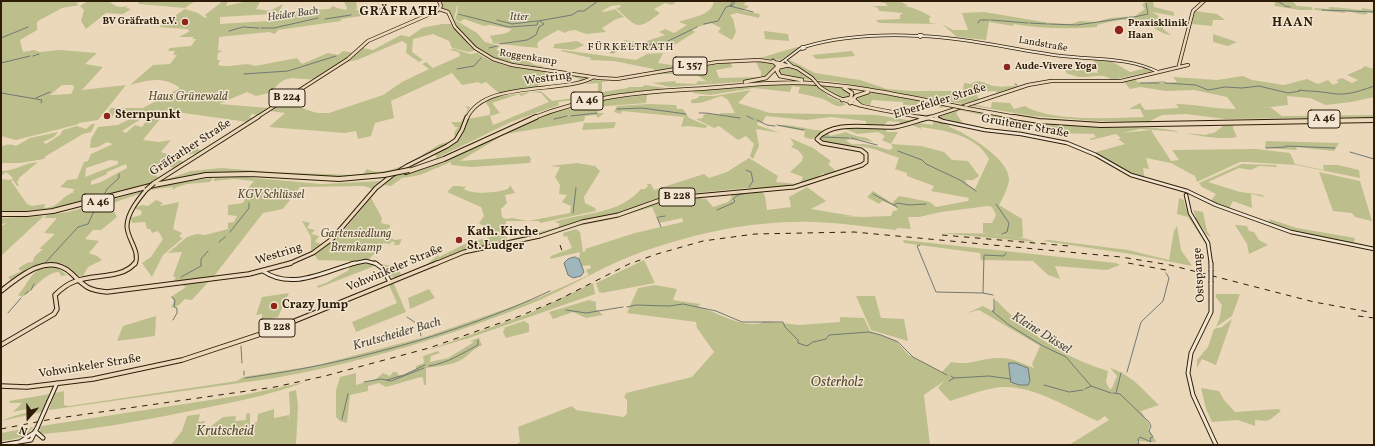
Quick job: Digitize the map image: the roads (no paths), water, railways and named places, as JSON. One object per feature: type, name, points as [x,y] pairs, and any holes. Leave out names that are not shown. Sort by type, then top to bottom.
[{"type":"highway","points":[[773,61],[779,66],[790,65]]},
{"type":"highway","points":[[742,83],[763,80],[784,61]]},
{"type":"highway","points":[[779,66],[777,71],[780,76],[802,80]]},
{"type":"highway","name":"A 46","points":[[1,216],[32,214],[65,209],[161,183],[205,175],[245,174],[332,180],[384,175],[409,170],[442,158],[512,123],[554,108],[608,95],[742,83],[802,80],[832,82],[893,94]]},
{"type":"highway","name":"A 46","points":[[1,216],[30,216],[64,211],[160,185],[205,177],[249,176],[334,182],[379,178],[404,173],[442,160],[520,122],[555,110],[615,96],[674,89],[781,83],[836,85],[900,95],[1012,116],[1101,125],[1374,119]]},
{"type":"highway","points":[[836,85],[849,90],[852,95],[850,103]]},
{"type":"highway","points":[[842,100],[852,99],[864,92],[884,93]]},
{"type":"highway","points":[[852,99],[860,105]]},
{"type":"main road","points":[[439,1],[441,6],[439,9],[444,10]]},
{"type":"main road","name":"Elberfelder Straße","points":[[800,186],[862,165],[866,161],[866,154],[861,149],[826,144],[818,140],[818,135],[848,126],[896,127],[1028,85],[1051,80],[1121,81],[1177,66],[1182,62],[1195,8],[1204,1]]},
{"type":"main road","name":"B 224","points":[[436,12],[439,9]]},
{"type":"main road","points":[[436,12],[444,10]]},
{"type":"main road","name":"Roggenkamp","points":[[444,10],[448,12],[454,26],[473,47],[488,58],[511,65],[554,70],[591,78]]},
{"type":"main road","name":"Gräfrather Straße","points":[[1,345],[52,315],[57,309],[54,299],[56,294],[76,280],[82,277],[123,271],[136,263],[137,259],[127,229],[132,208],[154,182],[353,56],[368,41],[436,12]]},
{"type":"main road","name":"Landstraße","points":[[784,61],[803,48],[833,40],[923,36],[973,39],[1062,56],[1131,63],[1158,72]]},
{"type":"main road","name":"L 357","points":[[591,78],[618,79],[659,71],[750,59],[784,61],[812,78],[820,87],[832,96],[850,103],[926,118]]},
{"type":"main road","points":[[582,76],[586,82]]},
{"type":"main road","name":"Westring","points":[[1,291],[25,273],[46,265],[63,267],[86,288],[107,292],[263,271],[299,260],[329,242],[342,230],[371,194],[388,178],[410,164],[445,148],[457,140],[463,132],[468,113],[483,100],[504,94],[586,82],[591,78]]},
{"type":"main road","points":[[937,115],[936,118],[942,121]]},
{"type":"main road","points":[[917,116],[919,120]]},
{"type":"main road","name":"Gruitener Straße","points":[[926,118],[1070,144],[1096,155],[1132,175],[1183,191],[1188,191],[1191,194]]},
{"type":"main road","name":"Vohwinkeler Straße","points":[[1,386],[27,387],[105,377],[182,360],[251,338],[464,252],[540,236],[582,222],[618,215],[659,200],[745,190],[774,190],[800,186]]},
{"type":"main road","points":[[1183,191],[1186,195],[1191,194],[1286,230],[1374,249]]},
{"type":"main road","name":"Ostspange","points":[[1186,195],[1186,205],[1189,213],[1204,235],[1209,246],[1211,270],[1211,312],[1191,353],[1188,373],[1193,395],[1216,445]]},
{"type":"main road","points":[[263,271],[268,275],[285,278],[307,278],[325,274],[355,263],[368,261],[383,268],[390,283]]},
{"type":"main road","points":[[72,276],[82,277]]},
{"type":"main road","points":[[1,445],[31,440],[57,383]]},
{"type":"main road","points":[[36,430],[44,438]]},
{"type":"main road","points":[[19,442],[36,430]]},
{"type":"water","points":[[575,257],[579,259],[584,272],[581,276],[573,278],[568,275],[564,263],[568,259]]},
{"type":"water","points":[[1009,363],[1015,363],[1028,368],[1030,381],[1028,385],[1019,385],[1011,382]]},
{"type":"waterway","name":"Itter","points":[[458,14],[509,27],[537,25],[538,21],[572,15],[578,11],[584,11],[598,1]]},
{"type":"waterway","points":[[730,6],[733,1]]},
{"type":"waterway","points":[[730,6],[733,5],[735,1]]},
{"type":"waterway","points":[[1279,2],[1284,5]]},
{"type":"waterway","points":[[1134,17],[1148,14],[1146,3]]},
{"type":"waterway","points":[[704,24],[718,21],[726,7],[730,6]]},
{"type":"waterway","points":[[730,6],[753,12]]},
{"type":"waterway","points":[[1285,6],[1290,7]]},
{"type":"waterway","name":"Heider Bach","points":[[371,9],[381,9]]},
{"type":"waterway","points":[[1322,10],[1374,12]]},
{"type":"waterway","name":"Heider Bach","points":[[325,19],[351,15]]},
{"type":"waterway","points":[[1077,25],[1132,17]]},
{"type":"waterway","name":"Heider Bach","points":[[261,28],[274,28],[318,18]]},
{"type":"waterway","name":"Itter","points":[[497,20],[512,24],[537,21]]},
{"type":"waterway","points":[[981,20],[989,20]]},
{"type":"waterway","points":[[991,20],[1028,23]]},
{"type":"waterway","points":[[500,44],[527,40],[536,35],[539,27],[544,24],[540,21]]},
{"type":"waterway","points":[[1030,23],[1047,24]]},
{"type":"waterway","points":[[1049,24],[1076,25]]},
{"type":"waterway","points":[[1,38],[28,27]]},
{"type":"waterway","name":"Heider Bach","points":[[229,31],[243,27],[259,28]]},
{"type":"waterway","points":[[612,52],[625,47],[664,43],[697,27]]},
{"type":"waterway","points":[[489,48],[497,46]]},
{"type":"waterway","points":[[33,56],[39,54]]},
{"type":"waterway","points":[[1,63],[30,56]]},
{"type":"waterway","name":"Itter","points":[[244,74],[288,71],[336,56]]},
{"type":"waterway","points":[[457,69],[474,66],[481,58]]},
{"type":"waterway","points":[[1140,83],[1159,83]]},
{"type":"waterway","points":[[1165,83],[1196,85],[1208,90],[1225,87],[1242,88],[1259,86],[1288,93],[1300,91],[1299,90],[1308,91]]},
{"type":"waterway","points":[[1309,91],[1346,94],[1374,86]]},
{"type":"waterway","points":[[36,98],[50,92]]},
{"type":"waterway","points":[[1,93],[42,100],[41,103]]},
{"type":"waterway","name":"Kleine Düssel","points":[[617,109],[642,108],[686,114]]},
{"type":"waterway","name":"Kleine Düssel","points":[[571,116],[597,113]]},
{"type":"waterway","name":"Kleine Düssel","points":[[699,113],[705,113]]},
{"type":"waterway","name":"Kleine Düssel","points":[[706,113],[740,118]]},
{"type":"waterway","name":"Kleine Düssel","points":[[554,119],[567,116]]},
{"type":"waterway","name":"Kleine Düssel","points":[[747,116],[753,119]]},
{"type":"waterway","name":"Kleine Düssel","points":[[757,120],[767,125],[775,126]]},
{"type":"waterway","name":"Kleine Düssel","points":[[777,125],[804,130]]},
{"type":"waterway","name":"Kleine Düssel","points":[[822,137],[849,138]]},
{"type":"waterway","name":"Kleine Düssel","points":[[851,138],[877,145]]},
{"type":"waterway","points":[[1286,146],[1335,148]]},
{"type":"waterway","points":[[1266,148],[1286,147]]},
{"type":"waterway","name":"Kleine Düssel","points":[[898,151],[922,160],[926,164],[960,180],[976,191]]},
{"type":"waterway","points":[[1350,152],[1374,159]]},
{"type":"waterway","points":[[746,170],[751,172],[753,181],[749,187]]},
{"type":"waterway","points":[[104,195],[107,189],[119,178],[119,174]]},
{"type":"waterway","points":[[573,213],[576,188]]},
{"type":"waterway","name":"Krutscheider Bach","points":[[251,193],[251,199]]},
{"type":"waterway","points":[[717,210],[733,203],[735,201],[733,199],[738,195],[747,193]]},
{"type":"waterway","points":[[873,194],[897,207]]},
{"type":"waterway","name":"Krutscheider Bach","points":[[230,232],[249,208],[249,203]]},
{"type":"waterway","points":[[894,205],[897,203],[909,205],[926,204]]},
{"type":"waterway","name":"Kleine Düssel","points":[[996,204],[1009,223],[1007,232],[1002,234]]},
{"type":"waterway","points":[[45,263],[78,227],[88,224],[95,209]]},
{"type":"waterway","points":[[659,217],[665,216]]},
{"type":"waterway","points":[[657,217],[661,227]]},
{"type":"waterway","name":"Krutscheider Bach","points":[[219,242],[225,237]]},
{"type":"waterway","points":[[920,245],[917,246],[936,292],[983,293]]},
{"type":"waterway","name":"Krutscheider Bach","points":[[181,277],[201,266],[201,259],[208,251]]},
{"type":"waterway","name":"Kleine Düssel","points":[[983,293],[984,255],[1004,256],[1006,253]]},
{"type":"waterway","points":[[1127,372],[1141,322],[1163,301],[1169,278],[1166,273]]},
{"type":"waterway","points":[[31,290],[34,284]]},
{"type":"waterway","points":[[25,294],[29,291]]},
{"type":"waterway","name":"Krutscheider Bach","points":[[245,378],[322,365],[400,346],[477,321],[550,291]]},
{"type":"waterway","name":"Kleine Düssel","points":[[983,293],[993,295]]},
{"type":"waterway","name":"Krutscheider Bach","points":[[172,297],[175,300],[174,307],[177,308],[177,313],[173,320]]},
{"type":"waterway","points":[[8,313],[21,298]]},
{"type":"waterway","name":"Kleine Düssel","points":[[994,299],[994,311],[992,311],[1009,325],[1043,346],[1066,357],[1091,386]]},
{"type":"waterway","name":"Krutscheider Bach","points":[[627,307],[636,305],[669,306],[683,304],[716,311],[742,322],[783,322],[785,327],[798,340],[798,343],[807,346],[813,342],[826,339],[829,335],[869,332],[898,342],[913,357],[947,375]]},
{"type":"waterway","name":"Krutscheider Bach","points":[[566,310],[586,313],[623,307]]},
{"type":"waterway","points":[[407,317],[419,325],[421,336]]},
{"type":"waterway","points":[[429,366],[442,363],[460,355],[478,345],[478,340]]},
{"type":"waterway","name":"Krutscheider Bach","points":[[241,346],[242,363]]},
{"type":"waterway","points":[[387,380],[404,375],[425,365]]},
{"type":"waterway","points":[[364,382],[381,379],[391,381],[424,368]]},
{"type":"waterway","points":[[1116,393],[1121,373]]},
{"type":"waterway","name":"Krutscheider Bach","points":[[954,378],[989,376],[1011,379]]},
{"type":"waterway","name":"Krutscheider Bach","points":[[949,381],[954,378]]},
{"type":"waterway","name":"Krutscheider Bach","points":[[1044,385],[1069,392],[1083,390]]},
{"type":"waterway","name":"Kleine Düssel","points":[[1085,389],[1091,386]]},
{"type":"waterway","name":"Kleine Düssel","points":[[1091,386],[1111,393]]},
{"type":"waterway","name":"Kleine Düssel","points":[[1113,393],[1120,394],[1149,422],[1151,426],[1149,431],[1153,437],[1150,438],[1151,442],[1140,437],[1138,439],[1139,445]]},
{"type":"waterway","points":[[342,419],[348,394]]},
{"type":"railway","points":[[1,429],[52,419],[275,387],[325,376],[429,348],[520,316],[558,300],[629,264],[657,254],[703,241],[755,234],[854,232],[1121,257],[1170,265],[1314,302],[1369,312]]},
{"type":"railway","points":[[942,235],[1069,246]]},
{"type":"railway","points":[[560,245],[562,251]]},
{"type":"railway","points":[[1128,263],[1166,270]]},
{"type":"railway","points":[[1358,316],[1374,318]]},
{"type":"place","name":"BV Gräfrath e.V.","points":[[185,22]]},
{"type":"place","name":"Praxisklinik Haan","points":[[1119,30]]},
{"type":"place","name":"Aude-Vivere Yoga","points":[[1007,67]]},
{"type":"place","name":"Sternpunkt","points":[[107,116]]},
{"type":"place","name":"Kath. Kirche St. Ludger","points":[[459,240]]},
{"type":"place","name":"Crazy Jump","points":[[274,306]]},
{"type":"district","name":"GRÄFRATH","points":[[399,13]]},
{"type":"district","name":"HAAN","points":[[1293,24]]},
{"type":"district","name":"FÜRKELTRATH","points":[[631,48]]},
{"type":"park label","name":"Haus Grünewald","points":[[188,98]]},
{"type":"park label","name":"KGV Schlüssel","points":[[271,196]]},
{"type":"park label","name":"Gartensiedlung Bremkamp","points":[[356,242]]},
{"type":"park label","name":"Osterholz","points":[[837,383]]},
{"type":"park label","name":"Krutscheid","points":[[225,432]]}]
